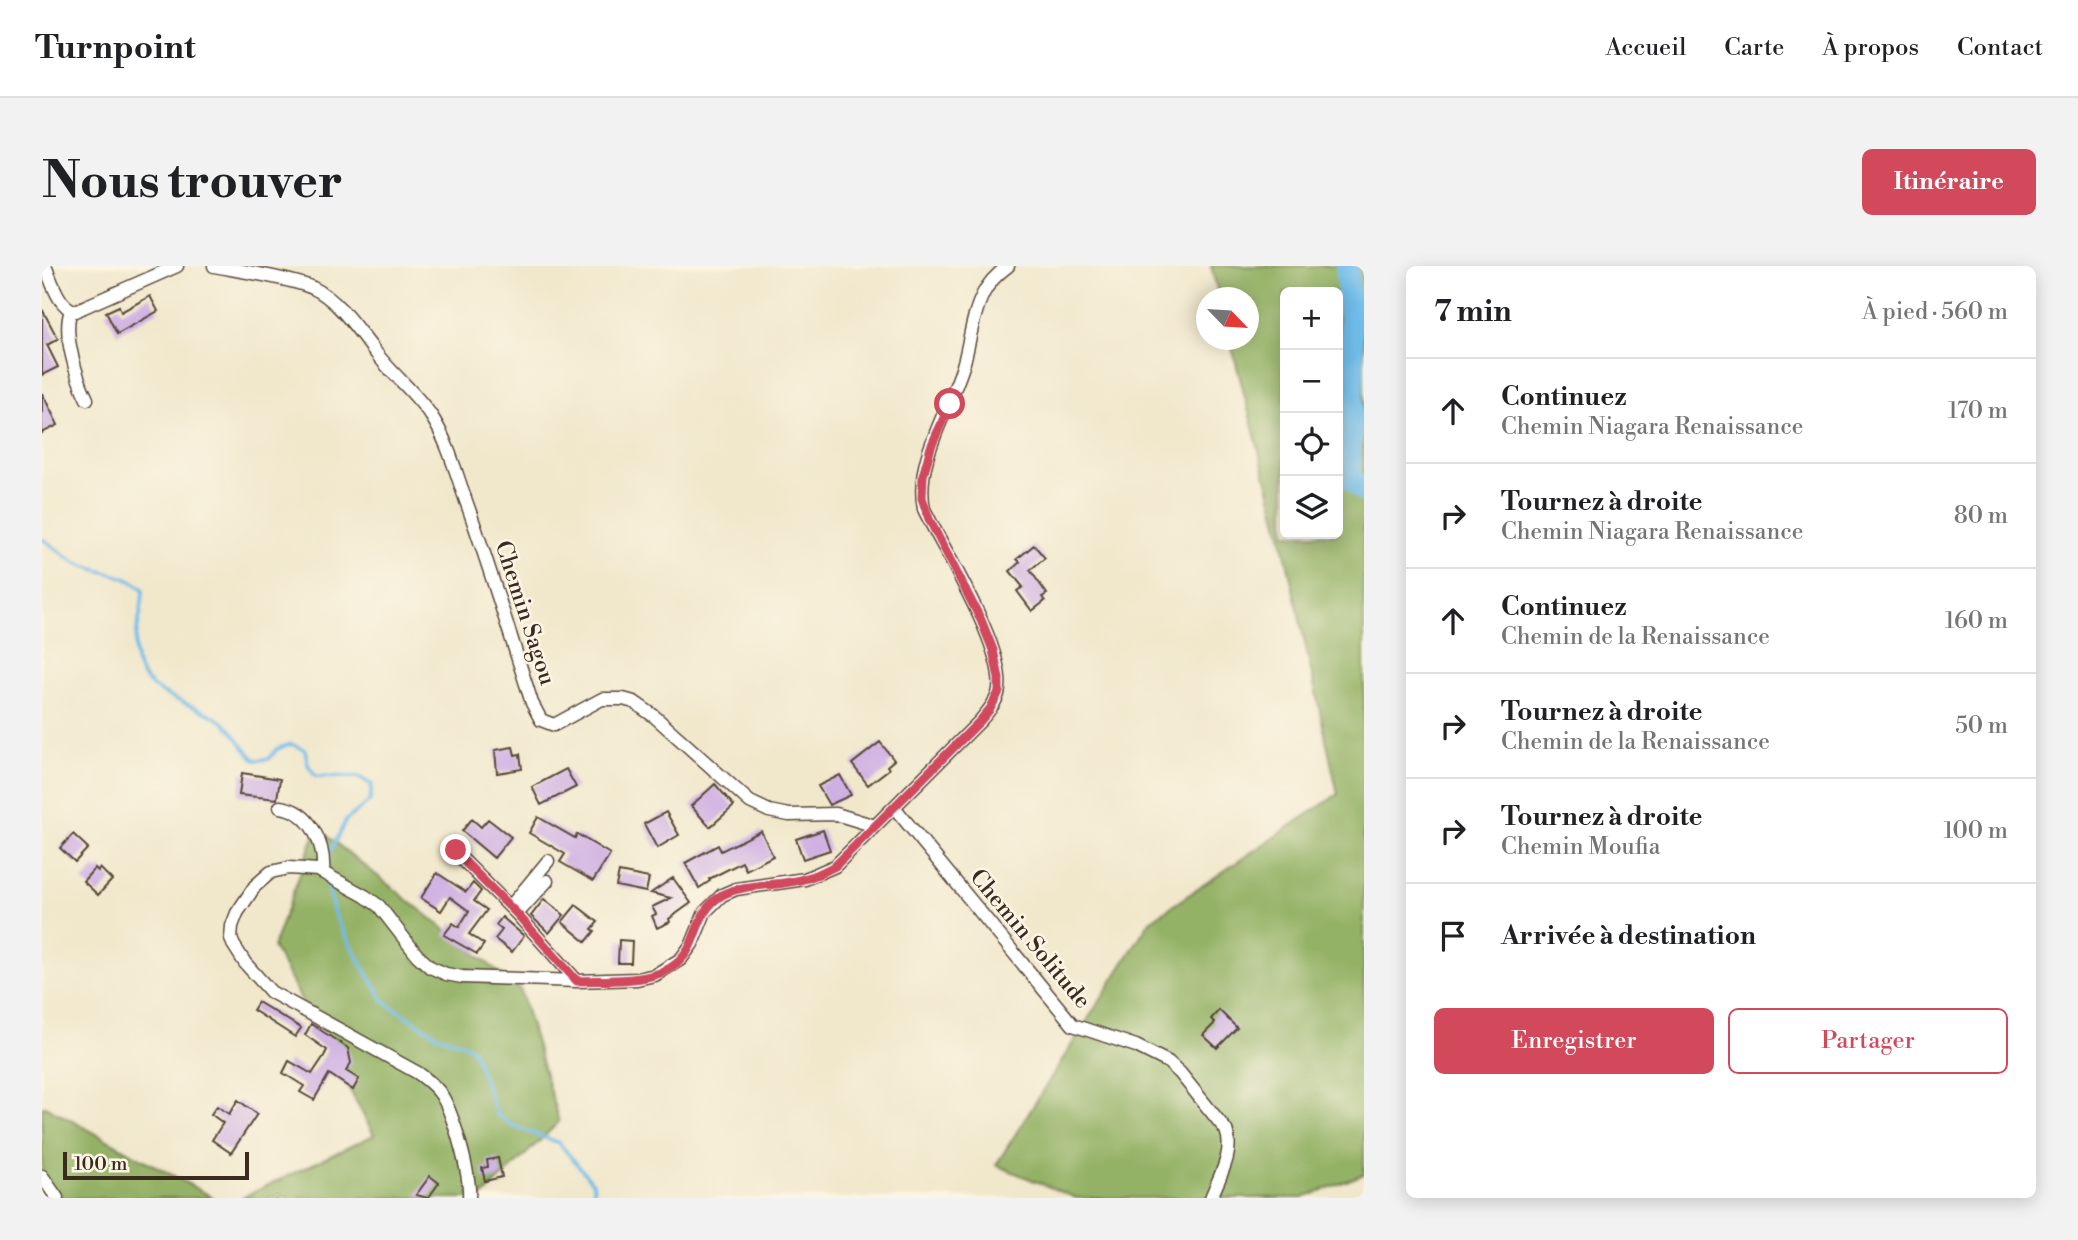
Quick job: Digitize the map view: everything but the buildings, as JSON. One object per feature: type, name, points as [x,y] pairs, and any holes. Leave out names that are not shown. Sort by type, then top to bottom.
[{"type":"street","points":[[45,266],[62,302],[71,311]]},
{"type":"street","points":[[71,311],[177,266]]},
{"type":"street","name":"Chemin Sagou","points":[[214,266],[296,283],[326,296],[351,322],[384,364],[416,395],[432,418],[451,459],[532,703],[541,720],[554,724],[602,699],[634,702],[654,716],[750,802],[769,811],[789,815],[836,814],[875,826]]},
{"type":"street","points":[[469,1198],[466,1166],[447,1105],[433,1085],[418,1073],[280,999],[245,963],[233,944],[232,926],[245,899],[262,877],[271,872],[289,868],[323,872],[379,906],[416,955],[438,971],[462,977],[577,981],[637,979],[663,972],[681,959],[687,952],[705,912],[722,895],[736,889],[805,879],[835,866],[980,721],[999,692],[999,678],[989,638],[924,509],[921,486],[931,447],[963,365],[979,302],[992,279],[1008,266]]},
{"type":"street","points":[[71,311],[68,322],[74,366],[87,399]]},
{"type":"street","points":[[280,807],[290,808],[304,817],[313,829],[323,850],[323,872]]},
{"type":"street","name":"Chemin Solitude","points":[[894,807],[1073,1025],[1136,1046],[1168,1062],[1191,1086],[1226,1130],[1229,1139],[1227,1157],[1211,1198]]},
{"type":"street","points":[[456,850],[577,981]]},
{"type":"street","points":[[513,911],[548,861]]},
{"type":"street","points":[[513,911],[547,881]]},
{"type":"street","points":[[42,1176],[57,1198]]},
{"type":"green space","points":[[1211,266],[1364,266],[1364,1174],[1303,1198],[1076,1198],[996,1165],[1150,921],[1338,794],[1282,539],[1343,539],[1343,287],[1280,287],[1280,530],[1233,350],[1259,350],[1259,287],[1216,287]]},
{"type":"green space","points":[[317,828],[520,989],[559,1122],[481,1198],[241,1198],[374,1135],[273,947]]},
{"type":"green space","points":[[45,1106],[214,1198],[42,1198],[42,1108]]},
{"type":"waterway","points":[[1347,266],[1353,361],[1349,472],[1353,481],[1364,490]]},
{"type":"waterway","points":[[42,539],[75,562],[127,579],[143,589],[135,648],[137,664],[153,687],[220,720],[256,760],[269,759],[277,749],[291,744],[305,750],[308,765],[316,776],[359,777],[372,785],[370,801],[346,820],[328,861]]},
{"type":"waterway","points":[[326,879],[333,910],[341,928],[384,1002],[439,1036],[473,1049],[496,1114],[513,1126],[559,1143],[593,1183],[595,1198]]},
{"type":"route","points":[[456,850],[577,981],[647,978],[663,972],[687,952],[705,912],[722,895],[736,889],[813,877],[835,866],[980,721],[999,692],[999,678],[989,638],[924,509],[922,498],[921,486],[931,447],[950,404]]}]
